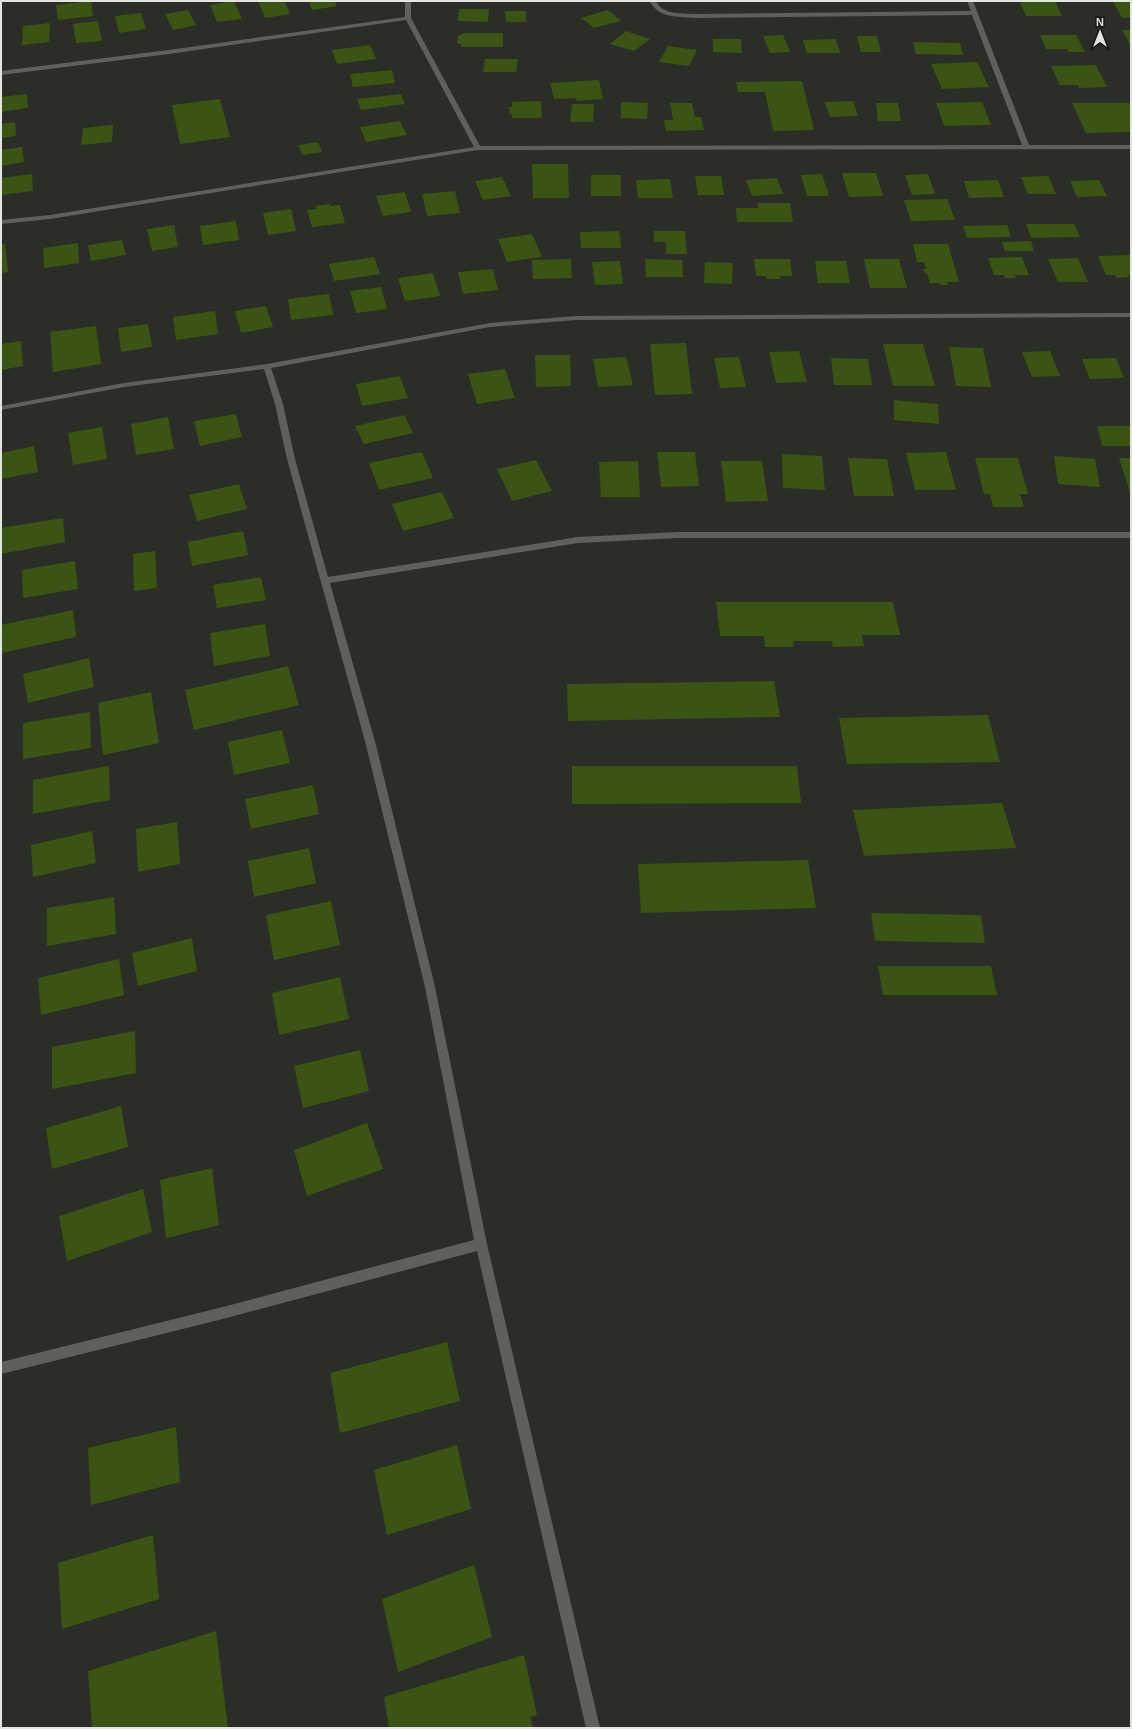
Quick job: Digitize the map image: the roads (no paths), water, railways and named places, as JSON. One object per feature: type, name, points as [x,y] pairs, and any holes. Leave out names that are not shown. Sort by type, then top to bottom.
[{"type":"street","points":[[408,1],[408,18],[478,148]]},
{"type":"street","points":[[653,1],[656,8],[665,13],[695,16],[975,13]]},
{"type":"street","points":[[970,1],[1026,147]]},
{"type":"street","points":[[1,73],[408,18]]},
{"type":"street","points":[[1,222],[50,217],[478,148],[1131,148]]},
{"type":"street","points":[[1,408],[124,385],[267,366],[490,325],[576,318],[1131,315]]},
{"type":"street","points":[[267,366],[279,404],[291,459],[371,745],[430,987],[481,1244],[593,1728]]},
{"type":"street","points":[[325,581],[578,540],[678,535],[1131,535]]},
{"type":"street","points":[[1,1368],[219,1314],[481,1244]]}]
